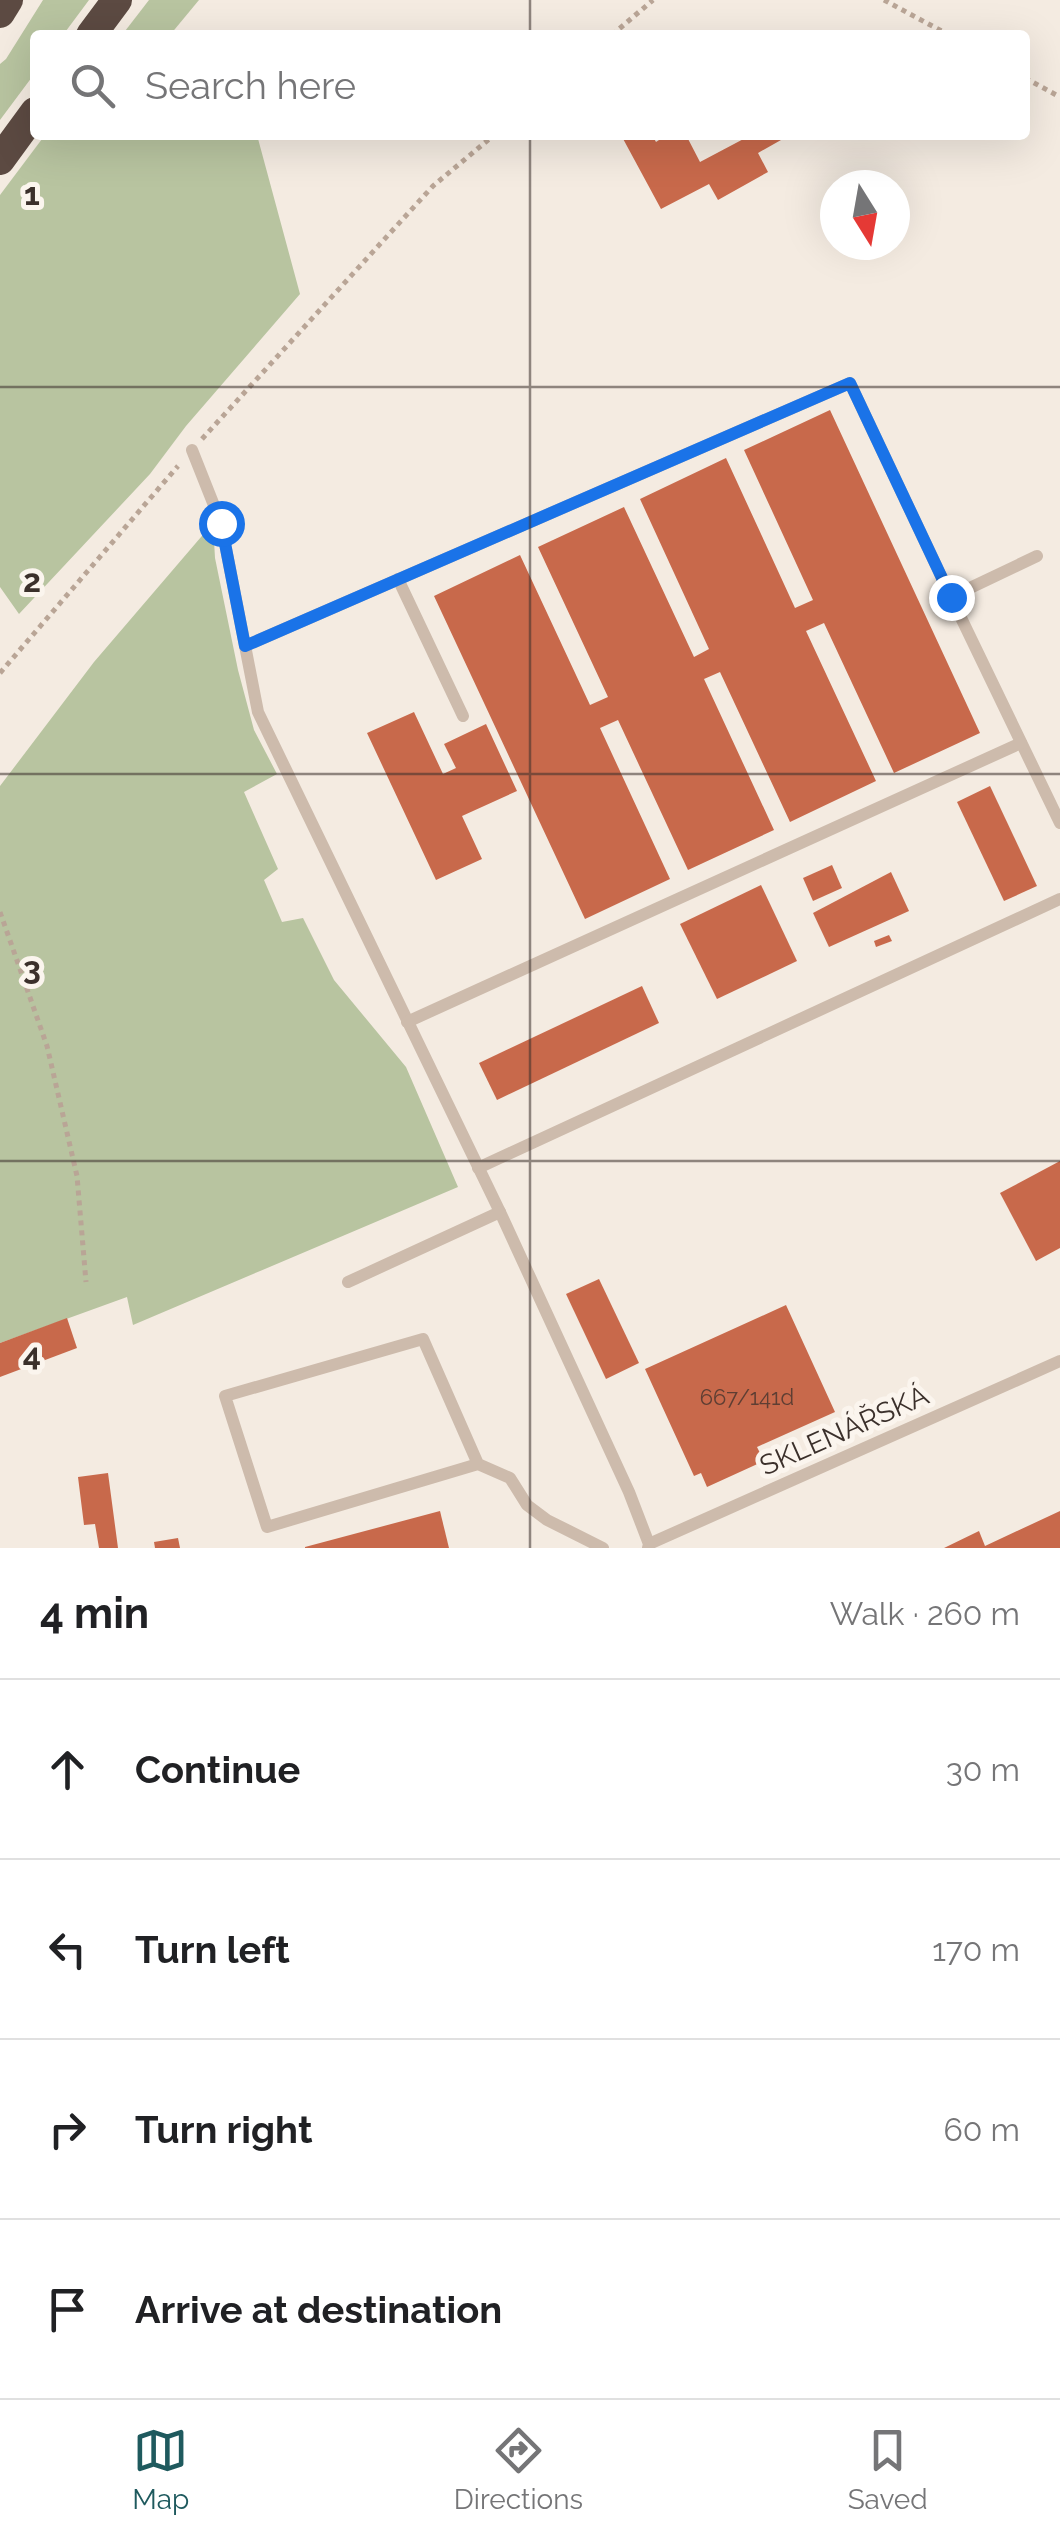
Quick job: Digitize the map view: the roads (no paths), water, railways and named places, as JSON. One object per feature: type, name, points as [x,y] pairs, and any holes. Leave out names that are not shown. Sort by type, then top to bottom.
[{"type":"highway","points":[[0,13],[8,0]]},
{"type":"highway","points":[[96,30],[117,0]]},
{"type":"highway","points":[[0,160],[30,119]]},
{"type":"lane","points":[[245,646],[850,383],[1060,824]]},
{"type":"lane","points":[[192,450],[221,523],[258,712],[500,1212],[629,1492],[648,1546]]},
{"type":"lane","points":[[951,597],[1037,556]]},
{"type":"lane","points":[[398,579],[463,716]]},
{"type":"lane","points":[[406,1022],[1021,743]]},
{"type":"lane","points":[[478,1168],[1060,899]]},
{"type":"lane","points":[[348,1282],[500,1212]]},
{"type":"lane","points":[[478,1464],[423,1339],[225,1396],[267,1528],[478,1464],[510,1478],[527,1505],[547,1520],[603,1548]]},
{"type":"lane","name":"SKLENÁŘSKÁ","points":[[648,1546],[1060,1361]]}]
